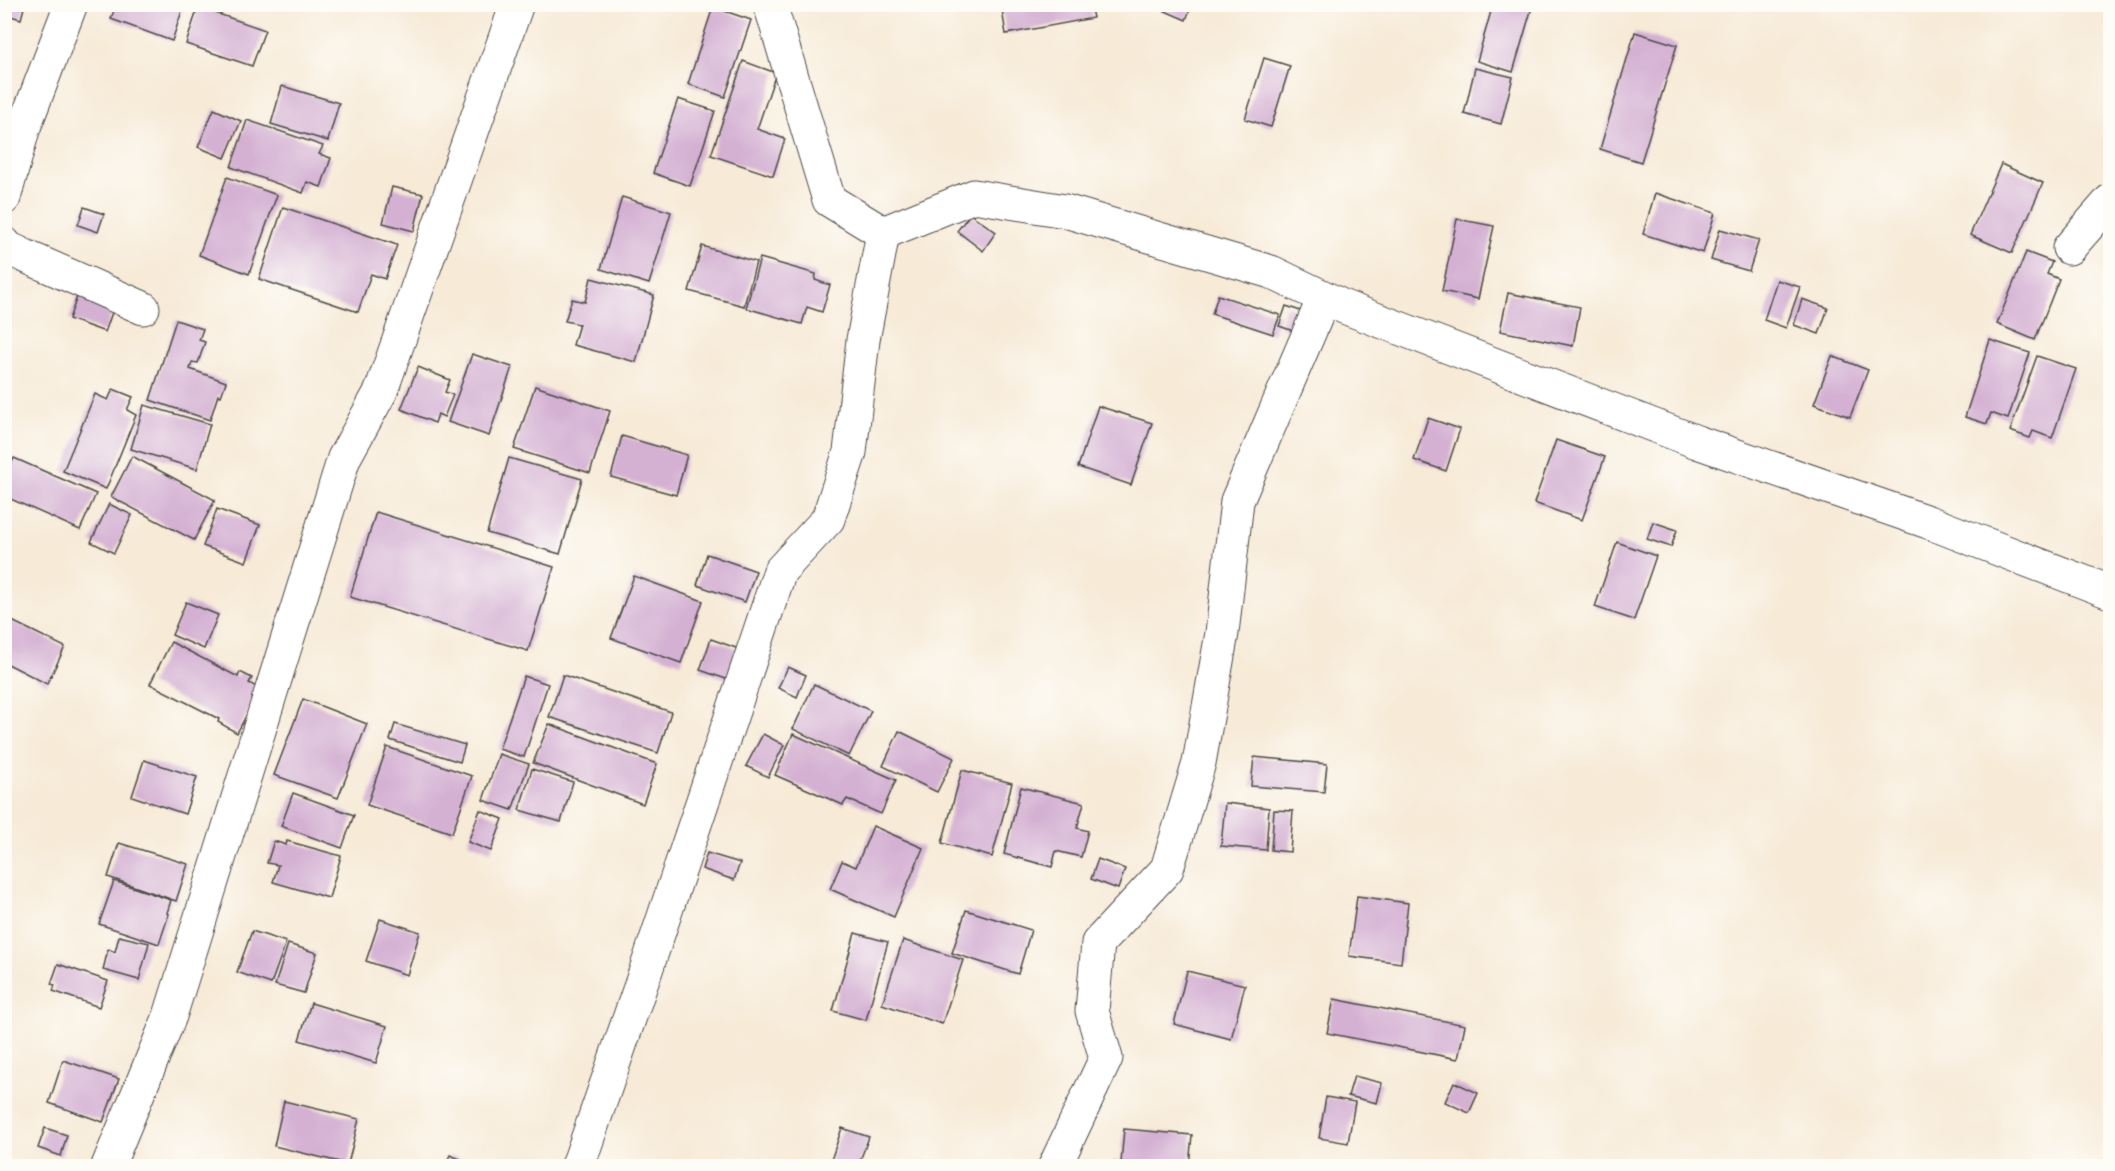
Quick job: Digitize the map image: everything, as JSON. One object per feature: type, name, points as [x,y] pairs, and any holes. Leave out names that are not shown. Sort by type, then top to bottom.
[{"type":"street","points":[[4,198],[23,130],[71,4]]},
{"type":"street","points":[[108,1167],[170,1016],[344,458],[381,391],[517,4]]},
{"type":"street","points":[[770,4],[829,200],[883,233]]},
{"type":"street","points":[[883,233],[974,196],[1065,211],[1271,272],[1324,298],[1697,442],[1928,522],[2110,592]]},
{"type":"street","points":[[2069,248],[2110,201]]},
{"type":"street","points":[[578,1167],[780,571],[828,519],[850,452],[863,340],[883,233]]},
{"type":"street","points":[[4,243],[8,248],[142,308]]},
{"type":"street","points":[[1055,1167],[1106,1058],[1092,1011],[1098,943],[1167,869],[1199,763],[1222,633],[1237,501],[1324,298]]},
{"type":"building","points":[[4,4],[25,4],[21,19],[4,14]]},
{"type":"building","points":[[116,4],[164,4],[182,11],[172,41],[111,19]]},
{"type":"building","points":[[1001,4],[1090,4],[1093,18],[1006,34]]},
{"type":"building","points":[[1149,4],[1192,4],[1186,20]]},
{"type":"building","points":[[1493,4],[1533,4],[1513,72],[1477,61]]},
{"type":"building","points":[[198,7],[265,30],[252,66],[186,44]]},
{"type":"building","points":[[713,7],[751,20],[725,97],[688,84]]},
{"type":"building","points":[[1635,32],[1677,45],[1641,162],[1600,149]]},
{"type":"building","points":[[1264,58],[1290,66],[1271,127],[1245,119]]},
{"type":"building","points":[[743,61],[776,73],[757,129],[785,139],[773,176],[711,155]]},
{"type":"building","points":[[1475,68],[1513,77],[1501,124],[1464,114]]},
{"type":"building","points":[[282,86],[339,103],[328,141],[271,124]]},
{"type":"building","points":[[678,99],[715,111],[690,186],[653,173]]},
{"type":"building","points":[[214,109],[241,121],[225,158],[198,147]]},
{"type":"building","points":[[247,120],[323,146],[319,154],[331,158],[321,187],[307,182],[303,193],[231,167]]},
{"type":"building","points":[[2001,164],[2043,183],[2012,253],[1970,235]]},
{"type":"building","points":[[227,177],[277,195],[249,274],[199,255]]},
{"type":"building","points":[[392,187],[423,194],[414,231],[383,223]]},
{"type":"building","points":[[1655,193],[1715,213],[1703,253],[1643,234]]},
{"type":"building","points":[[622,197],[671,212],[649,284],[601,269]]},
{"type":"building","points":[[84,207],[104,214],[98,232],[78,225]]},
{"type":"building","points":[[283,207],[397,245],[385,279],[371,274],[358,312],[259,279]]},
{"type":"building","points":[[970,214],[996,232],[983,251],[957,231]]},
{"type":"building","points":[[1457,219],[1494,226],[1478,299],[1442,291]]},
{"type":"building","points":[[1720,229],[1759,240],[1749,271],[1711,260]]},
{"type":"building","points":[[702,246],[756,262],[744,306],[689,291]]},
{"type":"building","points":[[2026,252],[2052,262],[2047,274],[2059,279],[2035,340],[1997,324]]},
{"type":"building","points":[[760,258],[816,274],[815,280],[830,285],[822,312],[807,307],[802,324],[746,308]]},
{"type":"building","points":[[591,278],[654,295],[636,362],[573,345],[579,324],[565,321],[572,299],[585,302]]},
{"type":"building","points":[[1777,280],[1800,287],[1786,328],[1764,320]]},
{"type":"building","points":[[1508,293],[1580,307],[1573,346],[1500,331]]},
{"type":"building","points":[[78,294],[114,307],[105,332],[69,319]]},
{"type":"building","points":[[1218,295],[1280,315],[1273,334],[1212,314]]},
{"type":"building","points":[[1802,299],[1828,308],[1819,334],[1794,325]]},
{"type":"building","points":[[1286,306],[1309,314],[1302,334],[1279,326]]},
{"type":"building","points":[[176,320],[203,329],[199,340],[205,342],[198,363],[192,362],[190,369],[226,382],[221,396],[218,395],[210,420],[150,400]]},
{"type":"building","points":[[1990,340],[2030,353],[2008,419],[1991,413],[1987,424],[1965,417]]},
{"type":"building","points":[[472,354],[512,367],[489,436],[448,422]]},
{"type":"building","points":[[1832,356],[1868,370],[1850,417],[1814,404]]},
{"type":"building","points":[[2037,356],[2076,369],[2052,438],[2033,431],[2030,438],[2010,431]]},
{"type":"building","points":[[418,367],[450,380],[445,392],[453,395],[444,417],[438,414],[435,423],[401,409]]},
{"type":"building","points":[[535,386],[610,411],[590,473],[514,449]]},
{"type":"building","points":[[113,389],[133,397],[127,410],[136,415],[106,489],[63,471],[95,394],[108,400]]},
{"type":"building","points":[[144,405],[210,424],[197,469],[131,449]]},
{"type":"building","points":[[1098,406],[1152,423],[1131,485],[1078,467]]},
{"type":"building","points":[[1428,418],[1460,429],[1446,471],[1414,460]]},
{"type":"building","points":[[622,436],[687,455],[676,495],[611,477]]},
{"type":"building","points":[[1556,440],[1605,457],[1582,520],[1534,503]]},
{"type":"building","points":[[132,456],[215,500],[194,540],[111,497]]},
{"type":"building","points":[[14,458],[96,494],[80,530],[4,496],[4,479]]},
{"type":"building","points":[[509,458],[582,479],[560,554],[487,533]]},
{"type":"building","points":[[109,504],[132,515],[114,553],[91,542]]},
{"type":"building","points":[[217,509],[260,525],[246,562],[203,546]]},
{"type":"building","points":[[376,512],[554,567],[528,651],[350,597]]},
{"type":"building","points":[[1653,522],[1677,530],[1671,547],[1647,539]]},
{"type":"building","points":[[1617,542],[1656,556],[1634,620],[1595,607]]},
{"type":"building","points":[[707,554],[756,571],[745,602],[697,585]]},
{"type":"building","points":[[634,576],[703,601],[681,663],[611,638]]},
{"type":"building","points":[[186,602],[218,615],[204,649],[172,635]]},
{"type":"building","points":[[4,617],[65,647],[47,684],[4,662]]},
{"type":"building","points":[[711,639],[739,649],[729,680],[700,670]]},
{"type":"building","points":[[171,642],[238,677],[240,672],[252,678],[249,683],[260,689],[237,733],[218,722],[219,719],[150,684]]},
{"type":"building","points":[[788,667],[806,675],[797,697],[778,688]]},
{"type":"building","points":[[563,675],[671,712],[658,753],[549,717]]},
{"type":"building","points":[[524,676],[548,684],[524,757],[499,749]]},
{"type":"building","points":[[814,684],[871,711],[849,756],[793,729]]},
{"type":"building","points":[[303,699],[367,724],[338,798],[274,775]]},
{"type":"building","points":[[395,724],[465,745],[460,762],[390,740]]},
{"type":"building","points":[[549,724],[657,764],[643,804],[533,763]]},
{"type":"building","points":[[899,731],[954,758],[937,792],[883,766]]},
{"type":"building","points":[[763,734],[784,745],[768,777],[746,766]]},
{"type":"building","points":[[793,734],[896,780],[881,814],[847,799],[843,805],[775,775]]},
{"type":"building","points":[[387,747],[472,776],[452,833],[367,805]]},
{"type":"building","points":[[499,754],[529,764],[512,810],[483,800]]},
{"type":"building","points":[[1254,757],[1327,764],[1324,792],[1251,786]]},
{"type":"building","points":[[144,760],[197,777],[185,814],[132,796]]},
{"type":"building","points":[[532,769],[573,782],[561,822],[519,810]]},
{"type":"building","points":[[962,770],[1012,783],[992,857],[942,843]]},
{"type":"building","points":[[1021,787],[1084,803],[1077,828],[1088,831],[1081,857],[1056,851],[1052,867],[1004,854]]},
{"type":"building","points":[[293,793],[354,815],[342,848],[281,826]]},
{"type":"building","points":[[1225,803],[1269,808],[1266,850],[1221,846]]},
{"type":"building","points":[[480,810],[503,819],[491,851],[468,842]]},
{"type":"building","points":[[1274,810],[1293,811],[1290,852],[1271,850]]},
{"type":"building","points":[[873,826],[923,848],[894,917],[830,889],[842,861],[856,867]]},
{"type":"building","points":[[274,841],[286,845],[287,841],[341,856],[329,898],[273,882],[278,865],[267,863]]},
{"type":"building","points":[[119,843],[188,864],[176,901],[108,877]]},
{"type":"building","points":[[707,853],[740,863],[734,880],[702,869]]},
{"type":"building","points":[[1098,859],[1125,869],[1118,889],[1091,879]]},
{"type":"building","points":[[114,881],[171,900],[159,944],[99,924]]},
{"type":"building","points":[[1357,896],[1408,903],[1401,963],[1349,956]]},
{"type":"building","points":[[966,910],[1031,930],[1018,974],[952,953]]},
{"type":"building","points":[[380,919],[420,932],[407,975],[366,961]]},
{"type":"building","points":[[252,931],[286,942],[271,984],[237,972]]},
{"type":"building","points":[[855,933],[888,942],[866,1020],[833,1011]]},
{"type":"building","points":[[119,936],[149,943],[139,980],[103,970],[108,949],[115,952]]},
{"type":"building","points":[[903,940],[963,960],[942,1024],[882,1004]]},
{"type":"building","points":[[288,944],[317,953],[304,993],[275,985]]},
{"type":"building","points":[[58,964],[108,981],[99,1007],[53,991],[55,985],[51,984]]},
{"type":"building","points":[[1187,971],[1245,985],[1231,1039],[1174,1024]]},
{"type":"building","points":[[1334,999],[1465,1025],[1458,1059],[1327,1033]]},
{"type":"building","points":[[311,1003],[387,1026],[376,1063],[299,1040]]},
{"type":"building","points":[[63,1060],[119,1079],[103,1122],[49,1103]]},
{"type":"building","points":[[1354,1076],[1382,1083],[1377,1103],[1348,1096]]},
{"type":"building","points":[[1454,1082],[1478,1093],[1469,1113],[1445,1102]]},
{"type":"building","points":[[1326,1097],[1355,1102],[1348,1143],[1319,1138]]},
{"type":"building","points":[[284,1101],[359,1119],[348,1164],[274,1146]]},
{"type":"building","points":[[45,1128],[67,1135],[61,1156],[38,1148]]},
{"type":"building","points":[[842,1128],[869,1137],[858,1166],[829,1166]]},
{"type":"building","points":[[1124,1129],[1192,1135],[1189,1166],[1111,1166],[1112,1162],[1121,1163]]},
{"type":"building","points":[[450,1155],[478,1166],[445,1166]]}]
